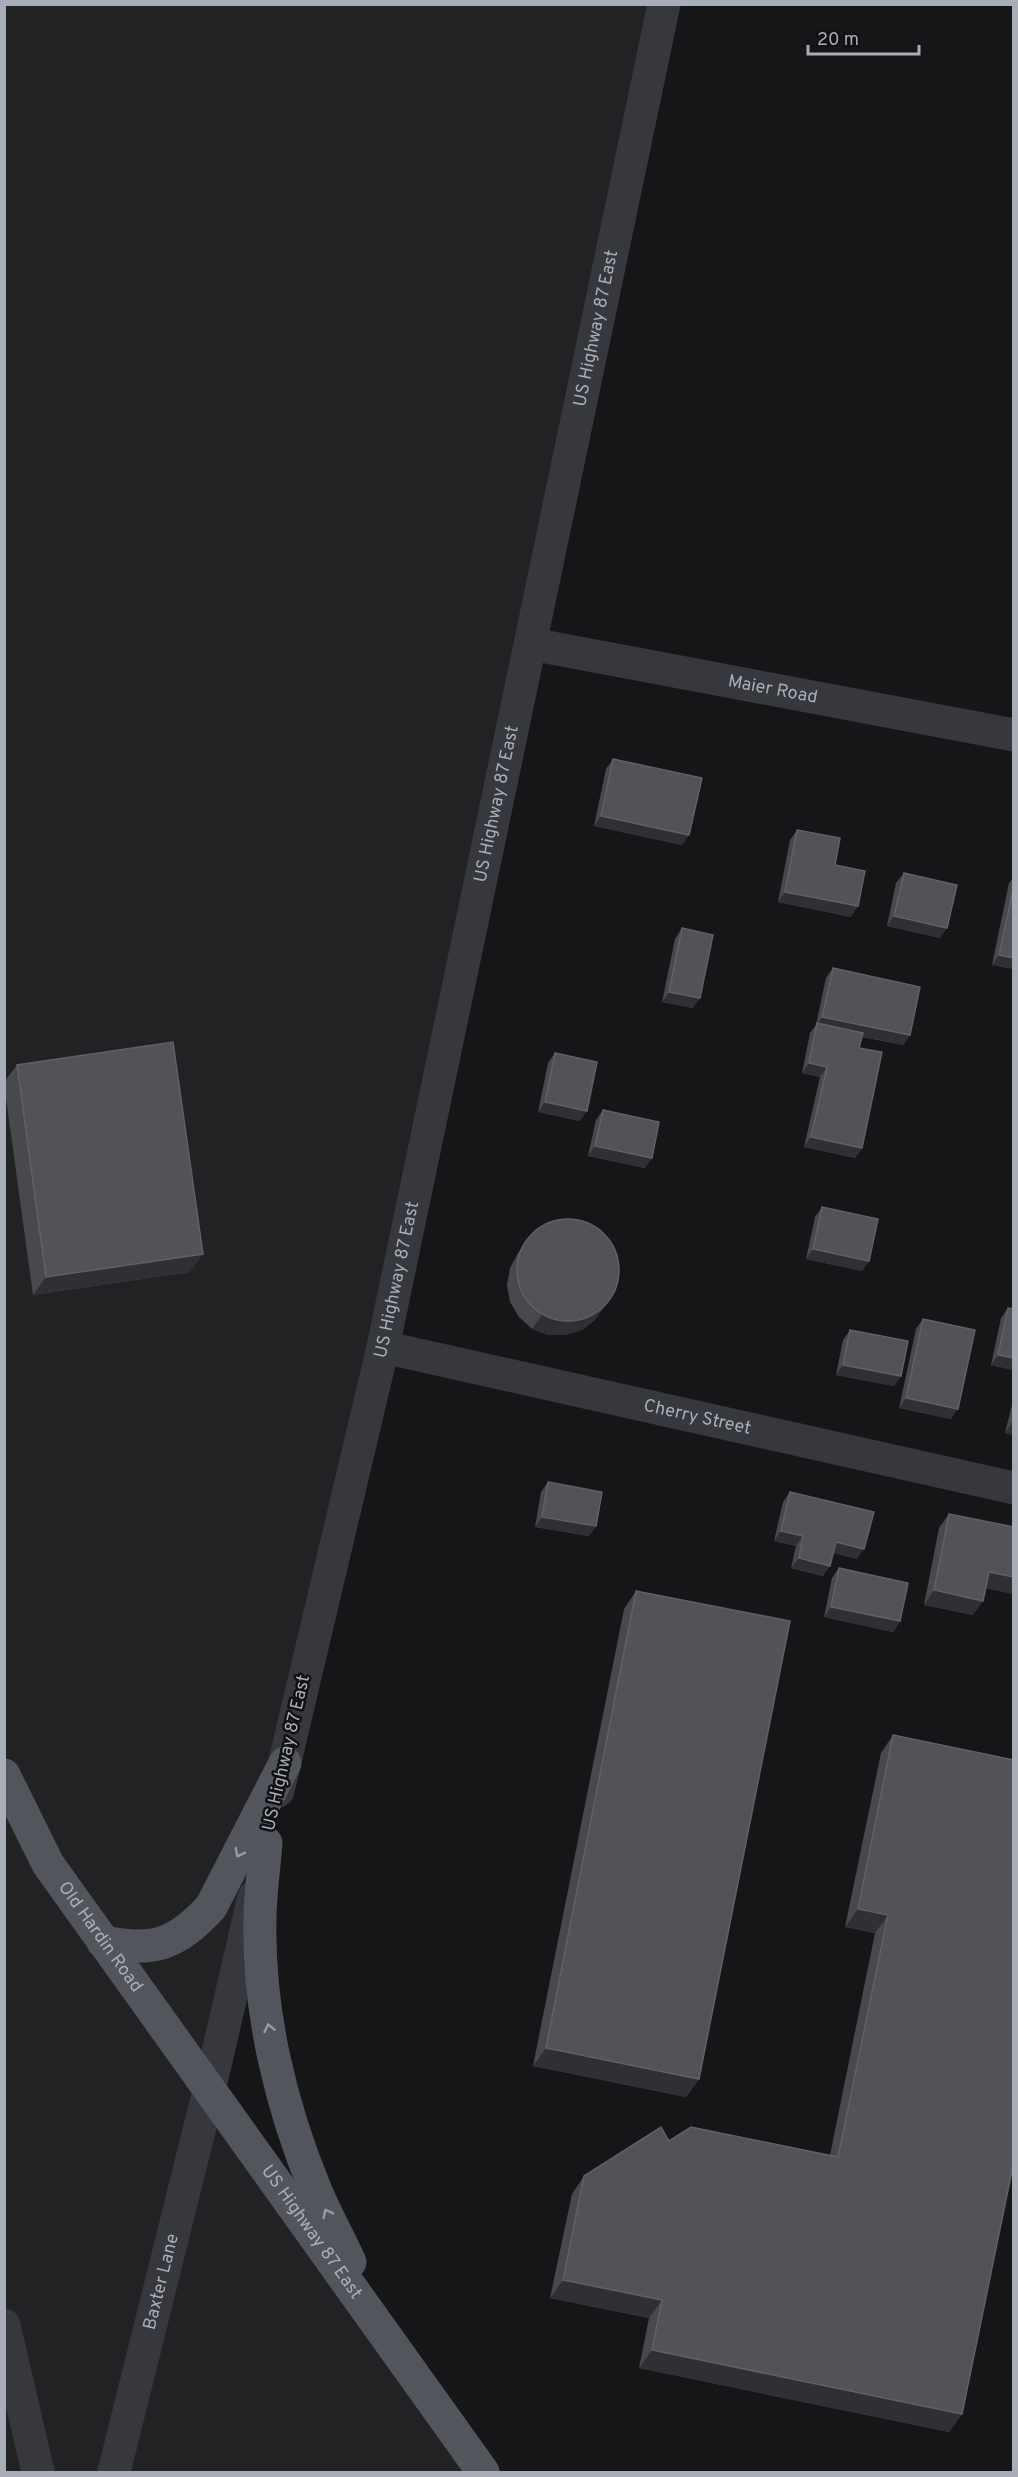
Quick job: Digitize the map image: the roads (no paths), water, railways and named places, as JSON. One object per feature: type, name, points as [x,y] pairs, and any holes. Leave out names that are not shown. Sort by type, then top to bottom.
[{"type":"main road","points":[[103,1942],[131,1947],[150,1946],[167,1942],[198,1922],[211,1907],[285,1763]]},
{"type":"main road","name":"Old Hardin Road","points":[[4,1775],[48,1864],[208,2091]]},
{"type":"main road","points":[[266,1843],[260,1919],[260,1957],[264,2005],[280,2084],[317,2193],[388,2342]]},
{"type":"main road","name":"US Highway 87 East","points":[[208,2091],[483,2472]]},
{"type":"street","name":"US Highway 87 East","points":[[208,2091],[382,1347],[664,4]]},
{"type":"street","name":"Maier Road","points":[[531,644],[1014,735]]},
{"type":"street","name":"Cherry Street","points":[[382,1347],[1014,1488]]},
{"type":"street","name":"Baxter Lane","points":[[114,2472],[208,2091]]},
{"type":"street","points":[[4,2325],[38,2472]]}]
